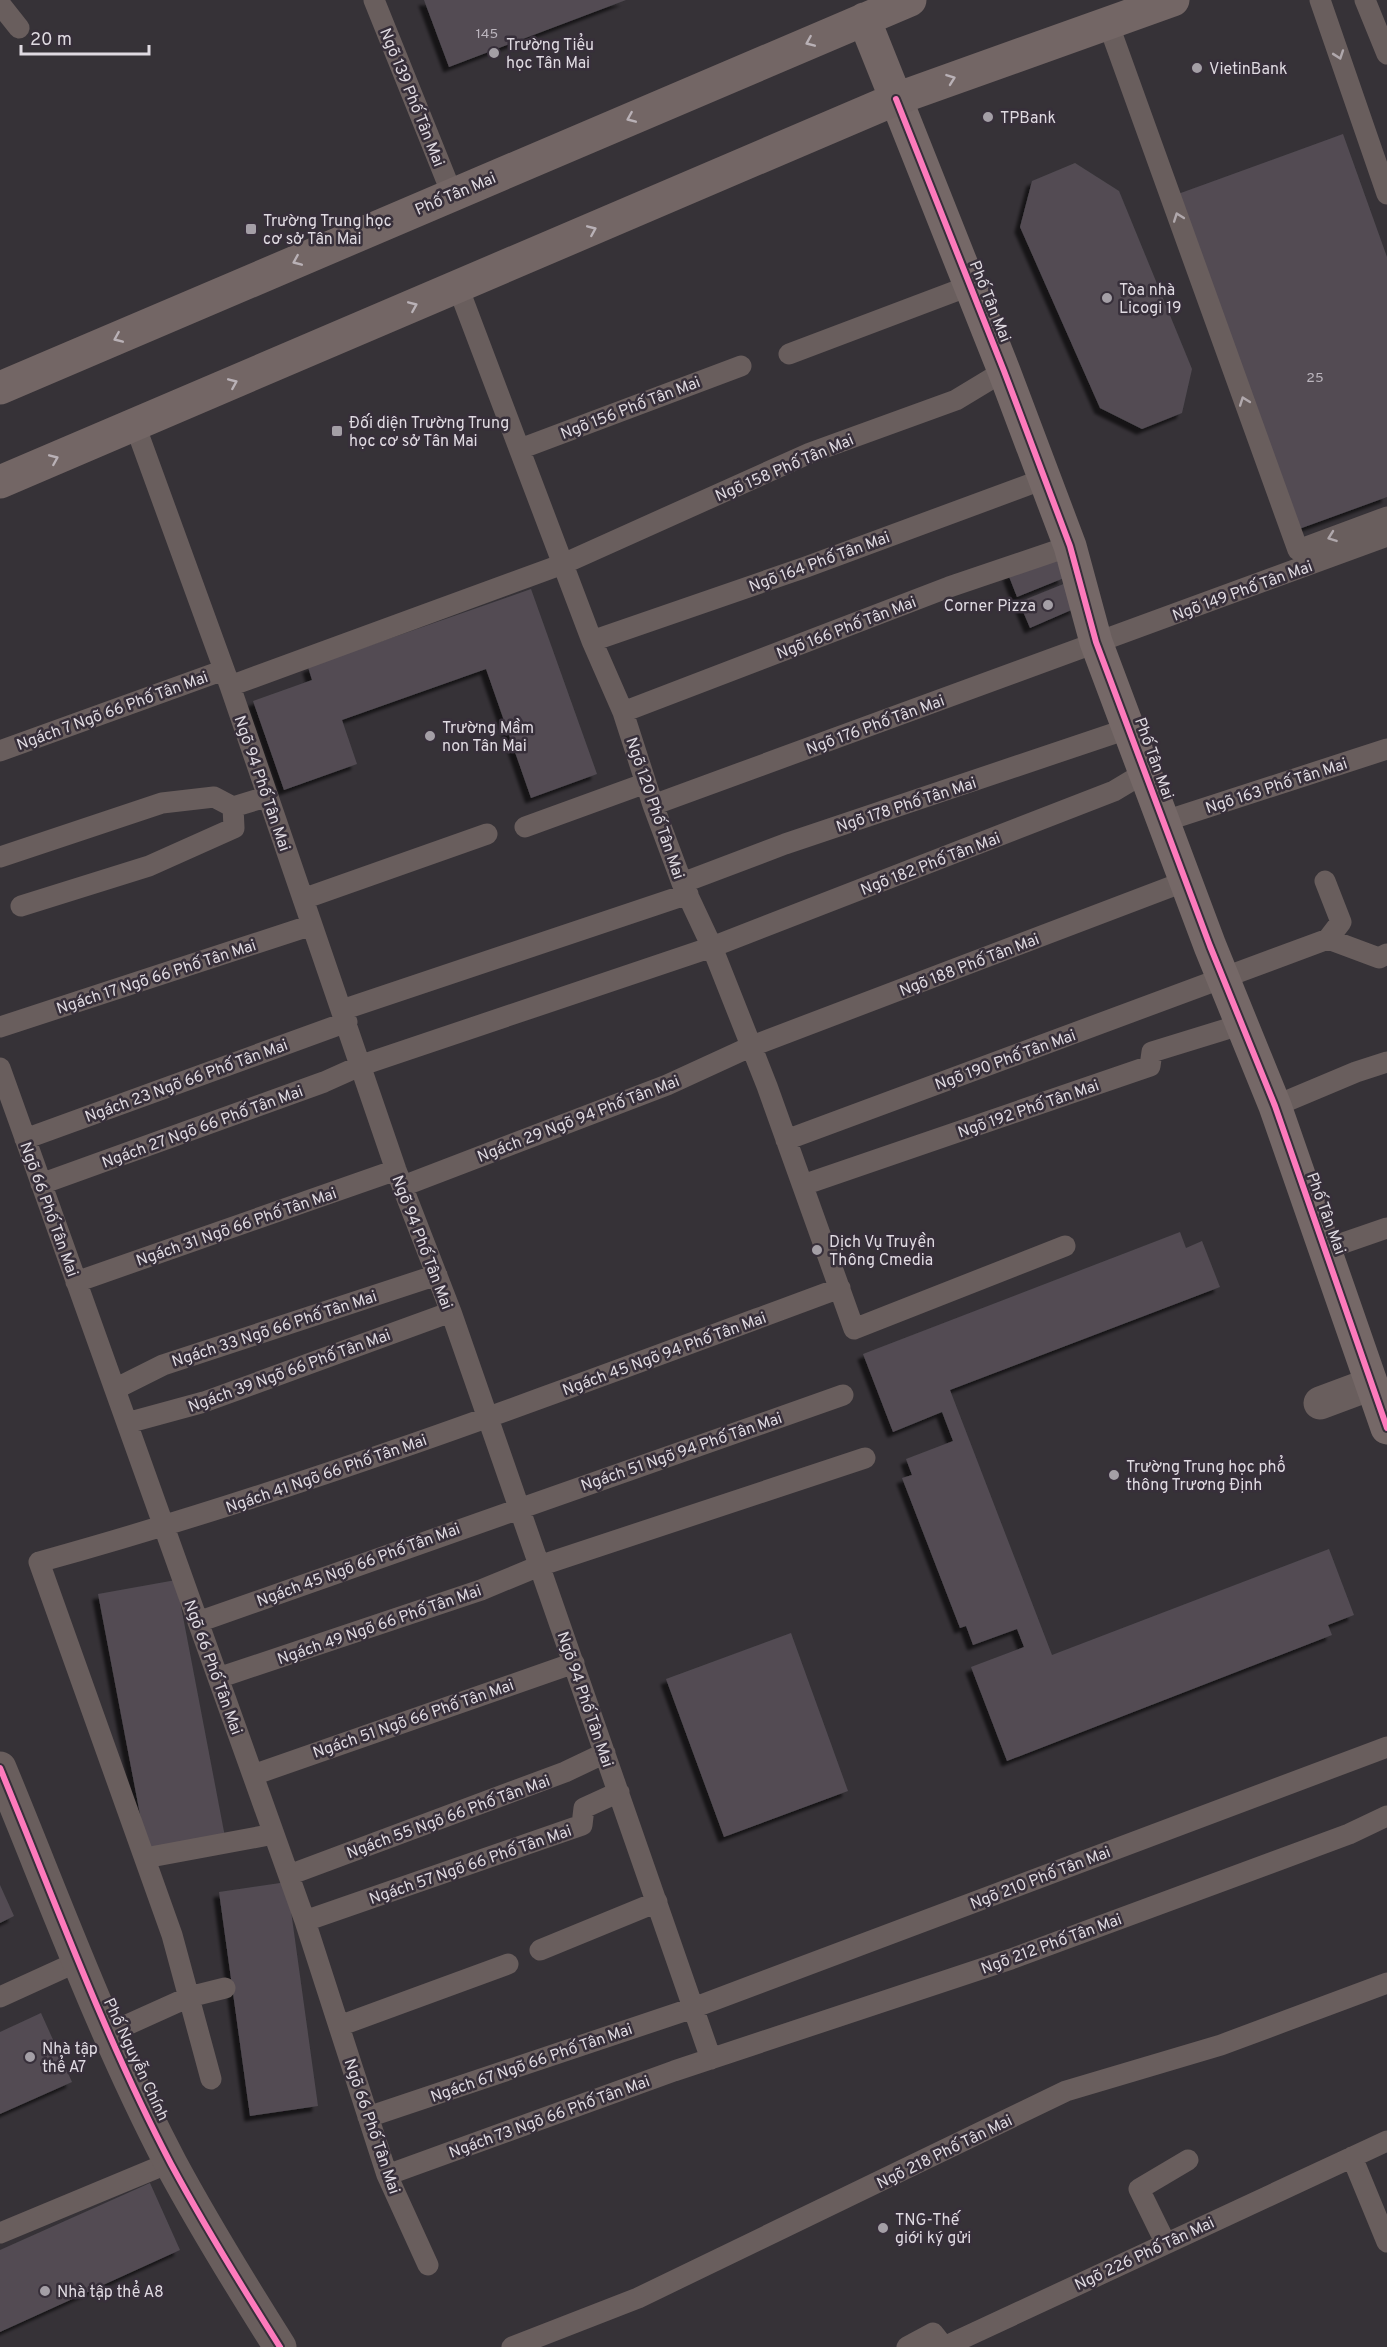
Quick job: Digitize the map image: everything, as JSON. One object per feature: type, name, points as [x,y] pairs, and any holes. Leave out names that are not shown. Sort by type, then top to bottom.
[{"type":"main road","name":"Phố Tân Mai","points":[[0,388],[910,0]]},
{"type":"main road","points":[[0,482],[896,99],[1173,0]]},
{"type":"main road","points":[[864,19],[896,99]]},
{"type":"street","name":"Phố Tân Mai","points":[[896,99],[1004,371],[1070,546],[1096,642],[1130,728],[1144,773],[1165,821],[1186,881],[1275,1106],[1326,1249],[1379,1381],[1387,1428]]},
{"type":"street","points":[[1320,1403],[1379,1381]]},
{"type":"street","name":"Phố Nguyễn Chính","points":[[4,1787],[109,2033],[171,2162],[217,2246],[280,2347]]},
{"type":"lane","name":"Ngõ 139 Phố Tân Mai","points":[[374,0],[452,194]]},
{"type":"lane","points":[[1320,0],[1387,194]]},
{"type":"lane","points":[[1365,0],[1387,54]]},
{"type":"lane","points":[[0,4],[19,28]]},
{"type":"lane","points":[[1108,22],[1298,550],[1387,517]]},
{"type":"lane","points":[[789,354],[969,285]]},
{"type":"lane","name":"Ngõ 120 Phố Tân Mai","points":[[458,287],[592,641],[623,712],[653,805],[685,888],[712,947],[752,1047],[854,1329],[1065,1246]]},
{"type":"lane","name":"Ngõ 156 Phố Tân Mai","points":[[520,449],[741,366]]},
{"type":"lane","name":"Ngõ 158 Phố Tân Mai","points":[[227,678],[563,564],[810,453],[956,400],[1004,371]]},
{"type":"lane","name":"Ngõ 94 Phố Tân Mai","points":[[135,425],[227,678],[266,797],[540,1566],[711,2059]]},
{"type":"lane","name":"Ngõ 164 Phố Tân Mai","points":[[592,641],[817,563],[1044,479]]},
{"type":"lane","name":"Ngõ 149 Phố Tân Mai","points":[[1096,642],[1387,536]]},
{"type":"lane","name":"Ngõ 166 Phố Tân Mai","points":[[623,712],[949,587],[1070,546]]},
{"type":"lane","name":"Ngõ 176 Phố Tân Mai","points":[[653,805],[1096,642]]},
{"type":"lane","name":"Ngách 7 Ngõ 66 Phố Tân Mai","points":[[0,751],[227,678]]},
{"type":"lane","name":"Ngõ 178 Phố Tân Mai","points":[[345,1016],[685,888],[785,844],[1130,728]]},
{"type":"lane","name":"Ngõ 163 Phố Tân Mai","points":[[1165,821],[1387,749]]},
{"type":"lane","name":"Ngõ 182 Phố Tân Mai","points":[[362,1065],[712,947],[1114,791],[1144,773]]},
{"type":"lane","points":[[525,827],[646,783]]},
{"type":"lane","points":[[0,857],[162,803],[214,797],[234,807],[266,797]]},
{"type":"lane","points":[[21,906],[149,866],[234,828],[234,807]]},
{"type":"lane","points":[[303,899],[487,834]]},
{"type":"lane","name":"Ngõ 188 Phố Tân Mai","points":[[752,1047],[1186,881]]},
{"type":"lane","points":[[1325,881],[1341,922],[1328,939],[1379,958],[1387,954]]},
{"type":"lane","name":"Ngách 17 Ngõ 66 Phố Tân Mai","points":[[0,1027],[312,926]]},
{"type":"lane","name":"Ngõ 190 Phố Tân Mai","points":[[786,1140],[1328,939]]},
{"type":"lane","name":"Ngách 23 Ngõ 66 Phố Tân Mai","points":[[25,1139],[345,1016]]},
{"type":"lane","name":"Ngõ 192 Phố Tân Mai","points":[[803,1185],[1150,1066],[1152,1052],[1243,1024]]},
{"type":"lane","name":"Ngách 29 Ngõ 94 Phố Tân Mai","points":[[400,1178],[667,1085],[752,1047]]},
{"type":"lane","points":[[1275,1106],[1356,1072],[1387,1062]]},
{"type":"lane","name":"Ngách 27 Ngõ 66 Phố Tân Mai","points":[[41,1184],[324,1082],[362,1065]]},
{"type":"lane","name":"Ngõ 66 Phố Tân Mai","points":[[2,1077],[289,1875],[387,2175],[428,2265]]},
{"type":"lane","name":"Ngách 31 Ngõ 66 Phố Tân Mai","points":[[76,1282],[400,1178]]},
{"type":"lane","points":[[1326,1249],[1387,1228]]},
{"type":"lane","name":"Ngách 33 Ngõ 66 Phố Tân Mai","points":[[115,1389],[163,1365],[437,1275]]},
{"type":"lane","name":"Ngách 45 Ngõ 94 Phố Tân Mai","points":[[488,1419],[840,1288]]},
{"type":"lane","name":"Ngách 39 Ngõ 66 Phố Tân Mai","points":[[127,1423],[204,1402],[450,1312]]},
{"type":"lane","name":"Ngách 51 Ngõ 94 Phố Tân Mai","points":[[519,1507],[843,1395]]},
{"type":"lane","name":"Ngách 41 Ngõ 66 Phố Tân Mai","points":[[145,1858],[39,1562],[164,1528],[488,1419]]},
{"type":"lane","name":"Ngách 49 Ngõ 66 Phố Tân Mai","points":[[218,1678],[481,1590],[540,1566],[865,1458]]},
{"type":"lane","name":"Ngách 45 Ngõ 66 Phố Tân Mai","points":[[198,1622],[519,1507]]},
{"type":"lane","name":"Ngách 51 Ngõ 66 Phố Tân Mai","points":[[252,1775],[574,1663]]},
{"type":"lane","name":"Ngõ 210 Phố Tân Mai","points":[[693,2008],[1387,1747]]},
{"type":"lane","name":"Ngách 55 Ngõ 66 Phố Tân Mai","points":[[289,1875],[565,1772],[605,1753]]},
{"type":"lane","name":"Ngách 57 Ngõ 66 Phố Tân Mai","points":[[305,1921],[582,1825],[584,1808],[619,1792]]},
{"type":"lane","name":"Ngõ 212 Phố Tân Mai","points":[[711,2059],[1011,1959],[1349,1834],[1387,1816]]},
{"type":"lane","points":[[211,2079],[172,1935],[145,1858],[274,1834]]},
{"type":"lane","points":[[540,1950],[657,1902]]},
{"type":"lane","points":[[0,1997],[79,1961]]},
{"type":"lane","points":[[339,2026],[508,1964]]},
{"type":"lane","name":"Ngõ 218 Phố Tân Mai","points":[[512,2347],[638,2298],[1066,2091],[1221,2045],[1387,1983]]},
{"type":"lane","points":[[109,2033],[189,1997],[225,1988]]},
{"type":"lane","name":"Ngách 67 Ngõ 66 Phố Tân Mai","points":[[368,2117],[693,2008]]},
{"type":"lane","name":"Ngách 73 Ngõ 66 Phố Tân Mai","points":[[387,2175],[711,2059]]},
{"type":"lane","name":"Ngõ 226 Phố Tân Mai","points":[[907,2347],[933,2333],[944,2347],[1165,2242],[1387,2141]]},
{"type":"lane","points":[[1352,2157],[1387,2242]]},
{"type":"lane","points":[[1165,2242],[1139,2188],[1188,2160]]},
{"type":"lane","points":[[0,2233],[171,2162]]},
{"type":"building","points":[[424,0],[626,0],[449,67]]},
{"type":"building","points":[[1343,134],[1387,257],[1387,497],[1299,529],[1178,194]]},
{"type":"building","name":"Tòa nhà Licogi 19","points":[[1075,163],[1119,191],[1192,369],[1182,413],[1142,429],[1100,408],[1020,227],[1032,181]]},
{"type":"building","points":[[1055,556],[1064,578],[1017,597],[1008,574]]},
{"type":"building","name":"Corner Pizza","points":[[1066,583],[1076,608],[1030,628],[1019,602]]},
{"type":"building","points":[[531,589],[597,774],[531,798],[486,669],[342,720],[357,764],[284,790],[253,701],[312,680],[308,667]]},
{"type":"building","points":[[1180,1232],[1186,1248],[1202,1241],[1220,1287],[950,1390],[1052,1655],[1329,1549],[1354,1615],[1328,1625],[1332,1635],[1007,1761],[971,1667],[1024,1647],[1017,1629],[973,1645],[966,1626],[960,1628],[902,1478],[912,1475],[906,1459],[953,1441],[942,1412],[893,1432],[863,1354]]},
{"type":"building","points":[[176,1580],[225,1837],[147,1851],[98,1594]]},
{"type":"building","points":[[791,1633],[848,1791],[724,1837],[666,1679]]},
{"type":"building","points":[[287,1882],[318,2106],[250,2116],[219,1892]]},
{"type":"building","points":[[0,1885],[14,1916],[0,1923]]},
{"type":"building","name":"Nhà tập thể A7","points":[[41,2013],[72,2082],[0,2114],[0,2032]]},
{"type":"building","name":"Nhà tập thể A8","points":[[150,2183],[180,2250],[0,2332],[0,2250]]},
{"type":"cycle path","points":[[896,99],[1004,371],[1070,546],[1096,642],[1210,946],[1275,1106],[1387,1428]]},
{"type":"cycle path","points":[[0,1768],[102,2018],[147,2116],[197,2211],[280,2347]]},
{"type":"place","name":"Trường Tiểu học Tân Mai","points":[[494,53]]},
{"type":"place","name":"VietinBank","points":[[1197,68]]},
{"type":"place","name":"TPBank","points":[[988,117]]},
{"type":"place","name":"Trường Trung học cơ sở Tân Mai","points":[[251,229]]},
{"type":"place","name":"Tòa nhà Licogi 19","points":[[1107,298]]},
{"type":"place","name":"Đối diện Trường Trung học cơ sở Tân Mai","points":[[337,431]]},
{"type":"place","name":"Corner Pizza","points":[[1048,605]]},
{"type":"place","name":"Trường Mầm non Tân Mai","points":[[430,736]]},
{"type":"place","name":"Dịch Vụ Truyền Thông Cmedia","points":[[817,1250]]},
{"type":"place","name":"Trường Trung học phổ thông Trương Định","points":[[1114,1475]]},
{"type":"place","name":"Nhà tập thể A7","points":[[30,2057]]},
{"type":"place","name":"TNG-Thế giới ký gửi","points":[[883,2228]]},
{"type":"place","name":"Nhà tập thể A8","points":[[45,2291]]}]
